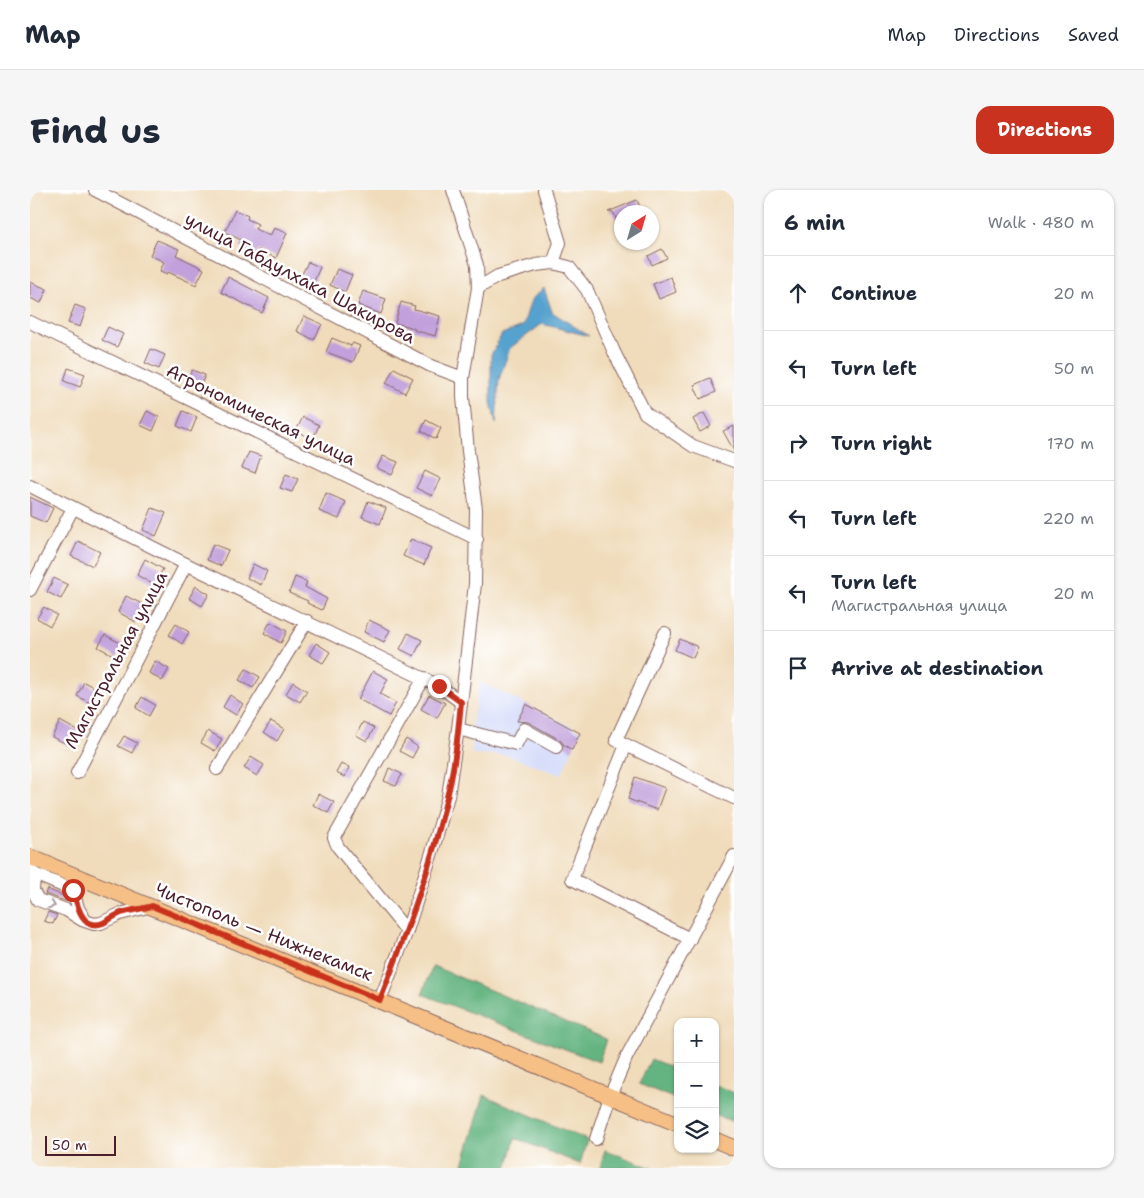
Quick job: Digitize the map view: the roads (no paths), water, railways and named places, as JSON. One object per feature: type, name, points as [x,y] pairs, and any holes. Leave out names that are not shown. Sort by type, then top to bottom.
[{"type":"main road","name":"Чистополь — Нижнекамск","points":[[30,857],[674,1122]]},
{"type":"main road","points":[[719,1142],[734,1148]]},
{"type":"street","name":"улица Габдулхака Шакирова","points":[[96,190],[431,366],[463,378]]},
{"type":"street","points":[[380,1000],[407,931],[448,796],[475,584],[476,509],[468,451],[463,378],[478,288],[477,265],[453,190]]},
{"type":"street","points":[[544,190],[560,242],[553,262]]},
{"type":"street","points":[[478,288],[498,276],[536,265],[553,262],[570,267],[587,290],[614,352],[645,413],[693,446],[734,461]]},
{"type":"street","name":"Агрономическая улица","points":[[30,322],[477,539]]},
{"type":"street","name":"Магистральная улица","points":[[30,486],[186,564],[424,678],[461,702]]},
{"type":"street","points":[[30,590],[73,508]]},
{"type":"street","name":"Магистральная улица","points":[[77,773],[186,564]]},
{"type":"street","points":[[217,769],[306,621]]},
{"type":"street","points":[[665,633],[616,740],[734,798]]},
{"type":"street","points":[[407,931],[338,847],[334,838],[424,678]]},
{"type":"street","points":[[458,729],[516,744],[524,729],[556,747]]},
{"type":"street","points":[[626,745],[572,879],[690,939]]},
{"type":"street","points":[[596,1139],[610,1096],[627,1056],[734,856]]},
{"type":"street","points":[[86,922],[78,908],[73,890],[32,872],[33,891],[38,900],[66,910],[86,922],[102,923],[120,914],[152,906]]},
{"type":"water","points":[[544,288],[552,312],[589,336],[542,324],[510,348],[499,379],[496,424],[491,402],[491,355],[502,334],[523,326],[531,300]]}]
